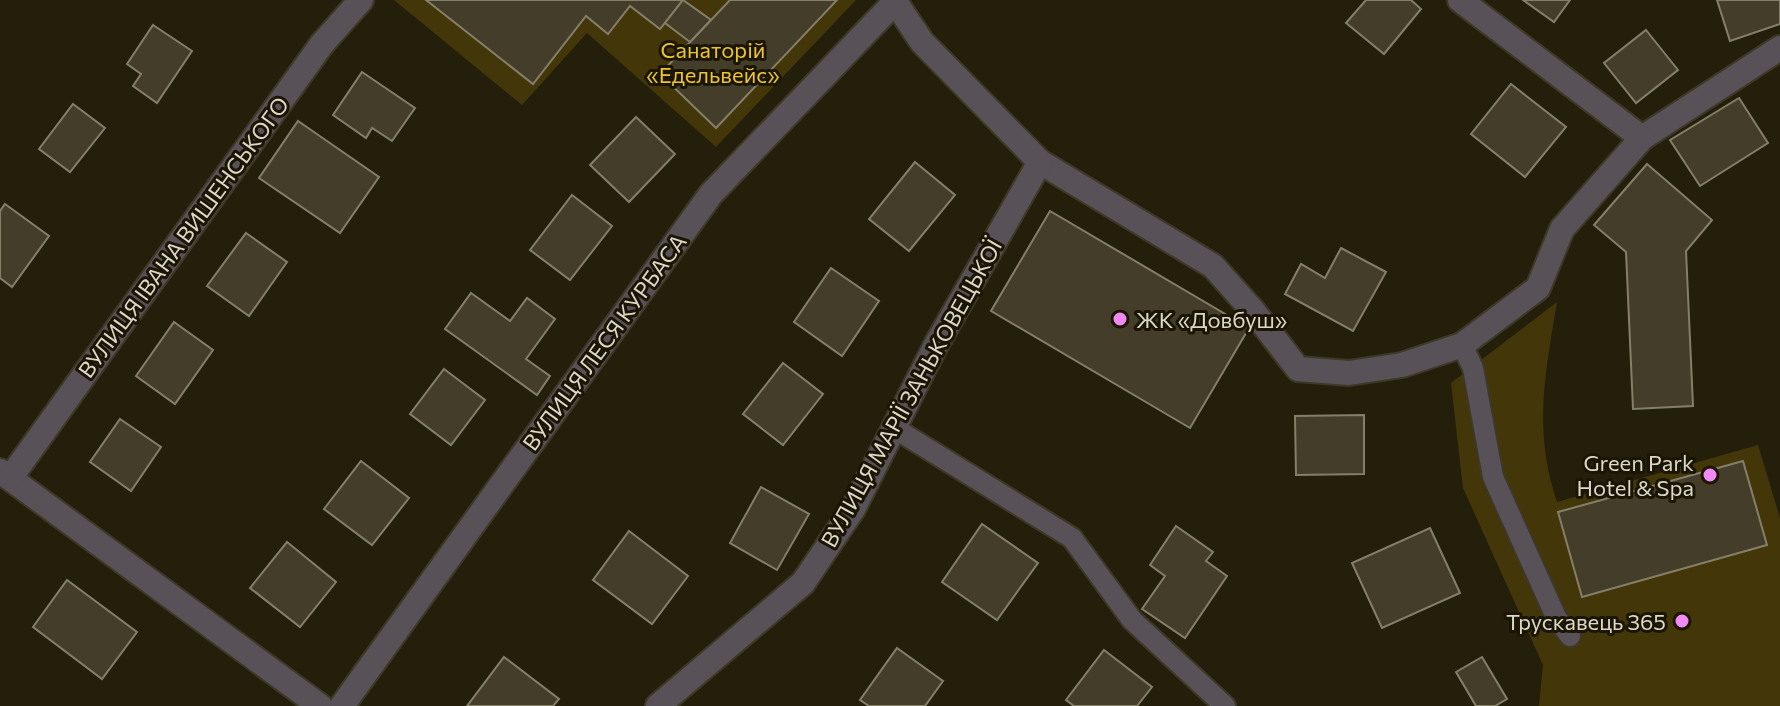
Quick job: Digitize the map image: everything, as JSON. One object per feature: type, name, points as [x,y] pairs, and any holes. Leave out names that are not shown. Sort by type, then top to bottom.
[{"type":"street","name":"ВУЛИЦЯ ІВАНА ВИШЕНСЬКОГО","points":[[320,706],[5,474],[322,44],[361,0]]},
{"type":"street","points":[[1460,0],[1642,138]]},
{"type":"street","points":[[895,1],[922,42],[1040,162],[1213,266],[1298,369],[1349,373],[1402,365],[1462,345],[1538,288],[1562,229],[1642,138],[1780,48]]},
{"type":"street","name":"ВУЛИЦЯ ЛЕСЯ КУРБАСА","points":[[342,706],[711,194],[895,1]]},
{"type":"street","name":"ВУЛИЦЯ МАРІЇ ЗАНЬКОВЕЦЬКОЇ","points":[[658,706],[803,583],[853,509],[936,345],[1040,162]]},
{"type":"lane","points":[[1462,345],[1473,368],[1493,477],[1556,617],[1570,636]]},
{"type":"lane","points":[[894,428],[1072,538],[1132,620],[1225,706]]},
{"type":"green space","name":"Санаторій «Едельвейс»","points":[[394,0],[856,0],[716,147],[587,33],[522,105]]},
{"type":"green space","name":"Green Park Hotel & Spa","points":[[1557,302],[1545,378],[1543,426],[1545,451],[1557,502],[1758,445],[1780,518],[1780,706],[1539,706],[1543,665],[1463,488],[1451,383]]},
{"type":"building","points":[[426,0],[683,0],[660,29],[630,6],[608,34],[586,16],[533,84]]},
{"type":"building","points":[[683,0],[711,20],[690,42],[665,23]]},
{"type":"building","points":[[730,0],[837,0],[716,128],[660,74]]},
{"type":"building","points":[[1366,0],[1411,0],[1421,9],[1384,54],[1346,23]]},
{"type":"building","points":[[1523,0],[1570,0],[1554,22]]},
{"type":"building","points":[[1717,0],[1780,0],[1780,24],[1730,41]]},
{"type":"building","points":[[153,25],[192,51],[157,103],[133,86],[141,74],[127,64]]},
{"type":"building","points":[[1646,30],[1678,70],[1636,103],[1604,63]]},
{"type":"building","points":[[362,72],[415,108],[392,141],[372,128],[366,138],[333,115]]},
{"type":"building","points":[[1511,84],[1566,127],[1525,177],[1471,134]]},
{"type":"building","points":[[1739,98],[1768,143],[1700,186],[1670,140]]},
{"type":"building","points":[[73,104],[105,128],[70,172],[39,149]]},
{"type":"building","points":[[636,117],[675,154],[629,202],[590,165]]},
{"type":"building","points":[[298,121],[379,177],[340,233],[259,178]]},
{"type":"building","points":[[915,162],[955,195],[909,251],[869,219]]},
{"type":"building","points":[[1647,164],[1712,220],[1686,251],[1693,406],[1633,409],[1626,252],[1594,225]]},
{"type":"building","points":[[572,195],[612,226],[570,280],[530,250]]},
{"type":"building","points":[[5,204],[49,236],[12,287],[0,278],[0,211]]},
{"type":"building","name":"ЖК «Довбуш»","points":[[1050,211],[1249,328],[1190,428],[991,311]]},
{"type":"building","points":[[246,233],[287,262],[249,316],[207,286]]},
{"type":"building","points":[[1341,248],[1386,272],[1353,331],[1285,294],[1301,264],[1325,278]]},
{"type":"building","points":[[831,268],[879,301],[842,356],[794,322]]},
{"type":"building","points":[[471,293],[510,321],[527,298],[555,319],[526,359],[550,376],[537,395],[445,329]]},
{"type":"building","points":[[174,322],[213,350],[175,404],[136,376]]},
{"type":"building","points":[[783,363],[823,394],[783,445],[743,414]]},
{"type":"building","points":[[444,369],[485,400],[451,445],[410,414]]},
{"type":"building","points":[[1364,415],[1364,474],[1296,475],[1295,416]]},
{"type":"building","points":[[120,419],[161,447],[131,491],[90,462]]},
{"type":"building","points":[[361,461],[409,498],[372,545],[324,509]]},
{"type":"building","points":[[1743,461],[1767,545],[1582,597],[1558,512]]},
{"type":"building","points":[[761,487],[809,514],[777,570],[730,543]]},
{"type":"building","points":[[982,524],[1038,563],[997,620],[942,582]]},
{"type":"building","points":[[1176,526],[1213,552],[1206,561],[1227,576],[1185,638],[1142,609],[1165,576],[1150,565]]},
{"type":"building","points":[[1430,528],[1460,593],[1382,628],[1352,563]]},
{"type":"building","points":[[629,531],[688,576],[652,624],[593,580]]},
{"type":"building","points":[[287,542],[336,582],[300,627],[250,588]]},
{"type":"building","points":[[67,580],[137,632],[102,679],[33,627]]},
{"type":"building","points":[[897,648],[943,681],[925,706],[869,706],[860,700]]},
{"type":"building","points":[[1104,650],[1152,687],[1137,706],[1074,706],[1066,700]]},
{"type":"building","points":[[504,657],[559,699],[553,706],[467,706]]},
{"type":"building","points":[[1482,657],[1507,699],[1495,706],[1476,706],[1456,672]]},
{"type":"place","name":"ЖК «Довбуш»","points":[[1120,319]]},
{"type":"place","name":"Green Park Hotel & Spa","points":[[1710,475]]},
{"type":"place","name":"Трускавець 365","points":[[1682,621]]}]
